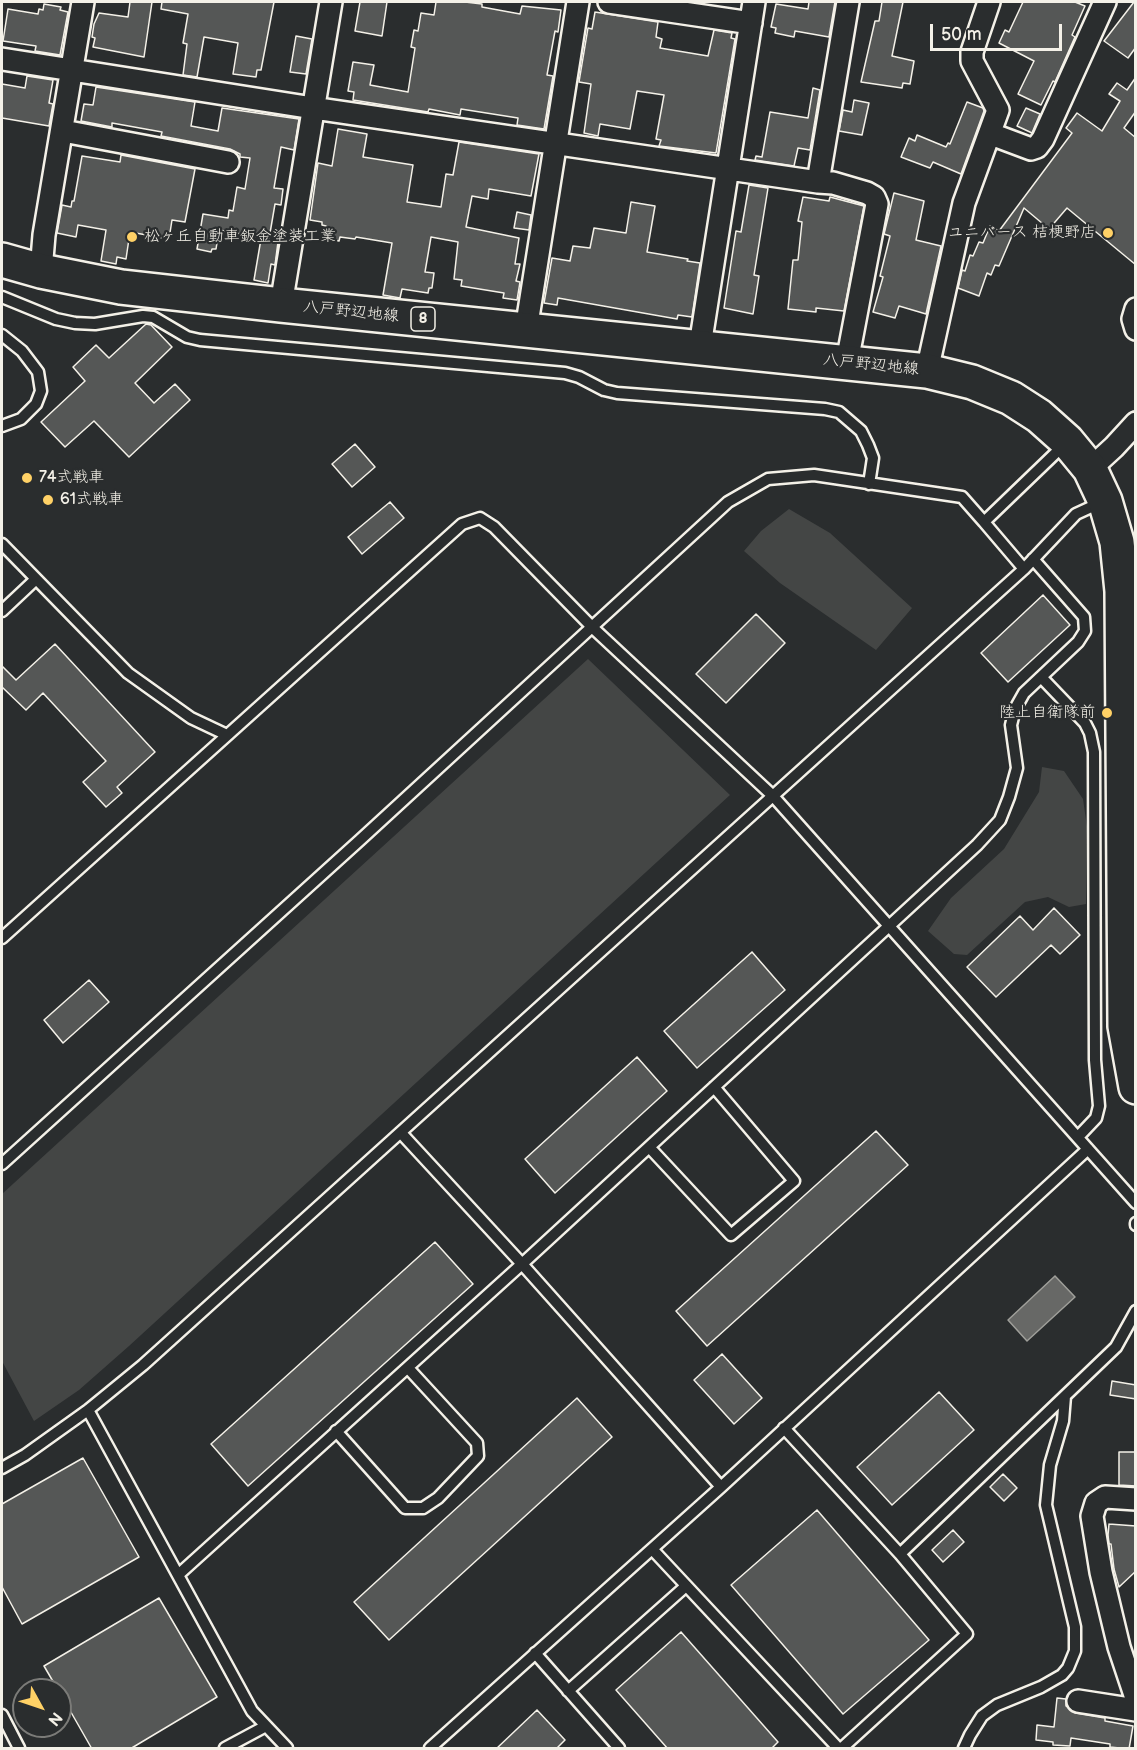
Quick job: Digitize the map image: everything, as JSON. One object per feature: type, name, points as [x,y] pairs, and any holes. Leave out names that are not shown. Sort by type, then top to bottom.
[{"type":"main road","name":"八戸野辺地線","points":[[2,260],[41,271],[121,287],[927,371],[972,382],[1011,398],[1039,416],[1067,441],[1090,469],[1105,501],[1117,542],[1122,591],[1130,878],[1125,1026],[1136,1087]]},
{"type":"street","points":[[41,271],[44,235],[83,2]]},
{"type":"street","points":[[281,305],[331,2]]},
{"type":"street","points":[[526,330],[578,2]]},
{"type":"street","points":[[609,2],[751,23]]},
{"type":"street","points":[[700,346],[754,2]]},
{"type":"street","points":[[818,182],[849,2]]},
{"type":"street","points":[[927,371],[964,203],[998,110],[972,61],[972,52],[989,2]]},
{"type":"street","points":[[991,134],[1031,149],[1037,147],[1043,139],[1105,2]]},
{"type":"street","points":[[2,59],[726,170],[833,183],[867,193],[874,197],[877,204],[847,362]]},
{"type":"street","points":[[63,131],[228,162]]},
{"type":"street","points":[[1136,309],[1132,319],[1136,329]]},
{"type":"street","points":[[1090,469],[1136,423]]},
{"type":"street","points":[[1114,447],[1136,449]]},
{"type":"street","points":[[1136,1499],[1105,1497],[1096,1503],[1092,1516],[1101,1572],[1119,1647],[1136,1698]]},
{"type":"street","points":[[1078,1701],[1136,1710]]},
{"type":"lane","points":[[2,297],[56,319],[75,322],[95,324],[143,315],[153,317],[187,337],[200,340],[566,373],[604,390],[617,393],[839,412],[861,431],[868,445],[873,458],[869,483]]},
{"type":"lane","points":[[2,335],[22,351],[38,372],[41,391],[36,404],[21,419],[2,426]]},
{"type":"lane","points":[[984,522],[1067,441]]},
{"type":"lane","points":[[2,1164],[728,502],[768,480],[814,475],[962,498],[1024,569]]},
{"type":"lane","points":[[2,1468],[25,1455],[88,1410],[143,1365],[1024,569],[1076,514],[1105,501]]},
{"type":"lane","points":[[2,938],[462,524],[480,518],[494,527],[592,628],[773,796],[1136,1203]]},
{"type":"lane","points":[[2,544],[128,673],[191,718],[227,735]]},
{"type":"lane","points":[[178,1575],[650,1147],[977,845],[1000,820],[1010,797],[1017,768],[1011,725],[1015,709],[1024,693],[1078,642],[1085,631],[1084,617],[1033,559]]},
{"type":"lane","points":[[2,611],[35,580]]},
{"type":"lane","points":[[1041,677],[1085,723],[1090,733],[1094,752],[1095,1060],[1099,1106],[1096,1118],[1078,1137]]},
{"type":"lane","points":[[650,1147],[730,1235],[794,1181],[714,1087]]},
{"type":"lane","points":[[401,1133],[722,1486]]},
{"type":"lane","points":[[430,1749],[722,1486],[1088,1149]]},
{"type":"lane","points":[[900,1554],[1116,1347],[1136,1311]]},
{"type":"lane","points":[[336,1431],[405,1508],[423,1508],[438,1498],[478,1456],[477,1443],[408,1368]]},
{"type":"lane","points":[[964,1749],[969,1735],[982,1716],[997,1705],[1062,1675],[1075,1652],[1075,1627],[1046,1505],[1050,1465],[1063,1421],[1065,1396]]},
{"type":"lane","points":[[88,1410],[252,1711],[287,1749]]},
{"type":"lane","points":[[652,1549],[840,1749],[967,1635],[900,1554],[784,1428]]},
{"type":"lane","points":[[568,1692],[686,1586]]},
{"type":"lane","points":[[535,1653],[615,1744],[602,1749]]},
{"type":"lane","points":[[2,1715],[19,1749]]},
{"type":"lane","points":[[225,1749],[266,1726]]},
{"type":"shaded area","points":[[789,509],[830,533],[912,608],[876,650],[780,583],[744,551],[761,531]]},
{"type":"shaded area","points":[[588,659],[730,795],[129,1346],[79,1390],[34,1421],[2,1361],[2,1194]]},
{"type":"shaded area","points":[[1042,767],[1064,771],[1083,799],[1087,827],[1086,904],[1069,907],[1048,897],[1025,902],[967,955],[954,954],[928,931],[951,898],[1004,849],[1039,792]]},
{"type":"shaded area","points":[[1055,1276],[1075,1297],[1027,1341],[1008,1320]]},
{"type":"building","points":[[130,2],[152,2],[144,57],[93,47],[94,24],[99,13],[128,17]]},
{"type":"building","points":[[162,2],[274,2],[261,70],[257,70],[256,77],[233,74],[238,43],[204,37],[197,77],[183,75],[187,44],[183,43],[188,14],[161,9]]},
{"type":"building","points":[[360,2],[387,2],[382,36],[355,31]]},
{"type":"building","points":[[436,2],[482,4],[482,7],[520,14],[522,6],[561,10],[547,75],[553,76],[544,129],[517,125],[518,118],[461,109],[460,115],[353,100],[354,92],[348,91],[353,62],[374,65],[370,85],[408,92],[415,48],[411,47],[414,30],[418,31],[421,13],[434,15]]},
{"type":"building","points":[[809,2],[835,2],[829,37],[795,31],[794,37],[775,33],[776,28],[771,27],[776,4],[808,9]]},
{"type":"building","points":[[882,2],[903,2],[892,56],[914,61],[910,84],[903,83],[902,88],[861,82],[875,21],[879,21]]},
{"type":"building","points":[[1023,2],[1075,2],[1085,6],[1072,35],[1075,37],[1055,82],[1053,81],[1041,105],[1018,94],[1034,61],[999,43],[1005,30],[1009,32]]},
{"type":"building","points":[[1136,2],[1136,47],[1128,58],[1104,41]]},
{"type":"building","points":[[44,4],[61,7],[60,10],[68,12],[60,55],[35,51],[36,46],[3,41],[8,9],[38,14],[39,9],[43,10]]},
{"type":"building","points":[[595,12],[658,22],[656,37],[662,39],[660,48],[708,56],[714,30],[732,33],[731,38],[735,39],[716,153],[659,146],[661,140],[656,139],[664,95],[637,91],[630,129],[600,124],[598,136],[584,133],[591,84],[579,82],[588,28],[592,29]]},
{"type":"building","points":[[296,36],[312,39],[306,74],[290,72]]},
{"type":"building","points":[[27,76],[53,80],[49,103],[53,104],[49,126],[2,118],[2,84],[25,88]]},
{"type":"building","points":[[1136,77],[1136,111],[1124,128],[1136,138],[1136,265],[1067,208],[1049,229],[1024,208],[999,266],[995,265],[991,275],[987,273],[979,296],[958,288],[962,270],[965,271],[970,255],[973,256],[979,242],[983,243],[990,226],[999,231],[1072,133],[1066,128],[1077,113],[1102,131],[1120,101],[1109,94],[1117,83],[1127,90]]},
{"type":"building","points":[[96,87],[195,102],[191,126],[218,131],[222,108],[299,119],[294,150],[281,147],[274,188],[283,189],[281,205],[275,204],[269,239],[219,230],[216,249],[212,249],[211,252],[197,249],[203,214],[228,218],[229,210],[233,211],[237,187],[245,189],[250,158],[240,157],[240,154],[230,149],[161,136],[162,132],[112,123],[112,127],[81,121],[84,104],[93,105]]},
{"type":"building","points":[[813,88],[820,90],[810,150],[798,148],[794,166],[755,160],[756,156],[762,157],[770,112],[808,118]]},
{"type":"building","points":[[854,100],[869,103],[862,135],[839,131],[843,110],[852,112]]},
{"type":"building","points":[[967,102],[983,108],[984,111],[961,174],[933,162],[930,168],[901,157],[909,138],[915,141],[917,135],[946,147],[948,143],[950,144]]},
{"type":"building","points":[[1026,108],[1040,114],[1032,133],[1017,126]]},
{"type":"building","points":[[338,129],[367,134],[363,157],[413,165],[407,202],[441,207],[446,174],[453,175],[459,142],[539,154],[531,196],[489,189],[488,199],[472,196],[466,227],[519,238],[515,264],[520,264],[516,281],[520,282],[517,300],[503,298],[504,293],[461,286],[462,280],[454,279],[458,242],[431,237],[425,272],[434,273],[432,288],[429,288],[428,293],[402,289],[400,298],[383,295],[392,243],[356,237],[355,239],[340,237],[339,241],[324,238],[326,226],[322,225],[322,222],[310,220],[318,163],[332,166]]},
{"type":"building","points":[[121,155],[195,169],[185,222],[172,220],[169,239],[130,232],[126,259],[117,257],[116,264],[101,261],[106,230],[78,225],[76,237],[57,233],[62,205],[71,207],[74,201],[82,156],[120,162]]},
{"type":"building","points":[[749,185],[768,188],[754,275],[759,276],[753,314],[724,308],[736,231],[741,232]]},
{"type":"building","points":[[894,193],[924,201],[916,240],[941,246],[926,314],[899,306],[895,318],[873,312],[883,277],[880,276],[890,236],[884,234]]},
{"type":"building","points":[[803,197],[829,201],[830,197],[864,206],[844,311],[816,308],[816,312],[788,309],[793,260],[798,260],[802,222],[798,221]]},
{"type":"building","points":[[631,202],[655,206],[647,252],[700,263],[692,317],[678,315],[677,319],[558,298],[557,305],[544,303],[552,258],[570,261],[573,246],[590,248],[594,228],[626,233]]},
{"type":"building","points":[[517,212],[531,215],[529,230],[514,228]]},
{"type":"building","points":[[261,239],[278,242],[275,265],[271,264],[268,283],[254,280]]},
{"type":"building","points":[[146,324],[151,325],[172,347],[135,383],[154,403],[175,384],[190,400],[129,457],[94,421],[65,447],[41,422],[85,381],[73,367],[96,345],[109,358]]},
{"type":"building","points":[[355,444],[375,467],[352,487],[332,464]]},
{"type":"building","points":[[390,502],[404,518],[362,554],[348,537]]},
{"type":"building","points":[[1043,595],[1070,625],[1008,682],[981,653]]},
{"type":"building","points":[[756,614],[785,643],[726,703],[696,674]]},
{"type":"building","points":[[55,644],[155,752],[117,787],[122,793],[106,807],[83,782],[106,761],[43,693],[26,710],[2,687],[2,666],[16,680]]},
{"type":"building","points":[[1054,908],[1080,935],[1060,954],[1051,945],[996,997],[967,967],[1020,916],[1033,930]]},
{"type":"building","points":[[752,952],[785,990],[697,1068],[664,1031]]},
{"type":"building","points":[[89,980],[109,1002],[63,1043],[44,1020]]},
{"type":"building","points":[[637,1057],[667,1091],[555,1193],[525,1159]]},
{"type":"building","points":[[876,1131],[908,1165],[707,1346],[676,1311]]},
{"type":"building","points":[[435,1242],[473,1284],[248,1486],[211,1444]]},
{"type":"building","points":[[722,1354],[762,1398],[734,1424],[694,1380]]},
{"type":"building","points":[[1112,1381],[1136,1385],[1136,1399],[1110,1395]]},
{"type":"building","points":[[939,1392],[974,1430],[892,1505],[857,1467]]},
{"type":"building","points":[[577,1398],[612,1437],[389,1640],[354,1602]]},
{"type":"building","points":[[1119,1452],[1136,1452],[1136,1486],[1119,1485]]},
{"type":"building","points":[[83,1458],[139,1557],[22,1624],[2,1587],[2,1504]]},
{"type":"building","points":[[1003,1474],[1017,1488],[1004,1501],[990,1487]]},
{"type":"building","points":[[817,1510],[929,1640],[843,1714],[731,1585]]},
{"type":"building","points":[[1109,1524],[1136,1526],[1136,1571],[1119,1587],[1111,1544],[1109,1544]]},
{"type":"building","points":[[953,1530],[964,1542],[943,1562],[932,1550]]},
{"type":"building","points":[[159,1598],[217,1697],[130,1749],[92,1749],[72,1714],[72,1678],[51,1678],[44,1666]]},
{"type":"building","points":[[681,1632],[778,1742],[771,1749],[668,1749],[616,1690]]},
{"type":"building","points":[[1057,1698],[1066,1699],[1066,1706],[1075,1713],[1133,1726],[1129,1749],[1071,1738],[1070,1746],[1053,1745],[1053,1742],[1036,1740],[1037,1725],[1054,1727]]},
{"type":"building","points":[[537,1710],[565,1740],[556,1749],[496,1749]]},
{"type":"place","name":"ユニバース 桔梗野店","points":[[1108,233]]},
{"type":"place","name":"松ヶ丘自動車鈑金塗装工業","points":[[132,237]]},
{"type":"place","name":"74式戦車","points":[[27,478]]},
{"type":"place","name":"61式戦車","points":[[48,500]]},
{"type":"place","name":"陸上自衛隊前","points":[[1107,713]]}]
